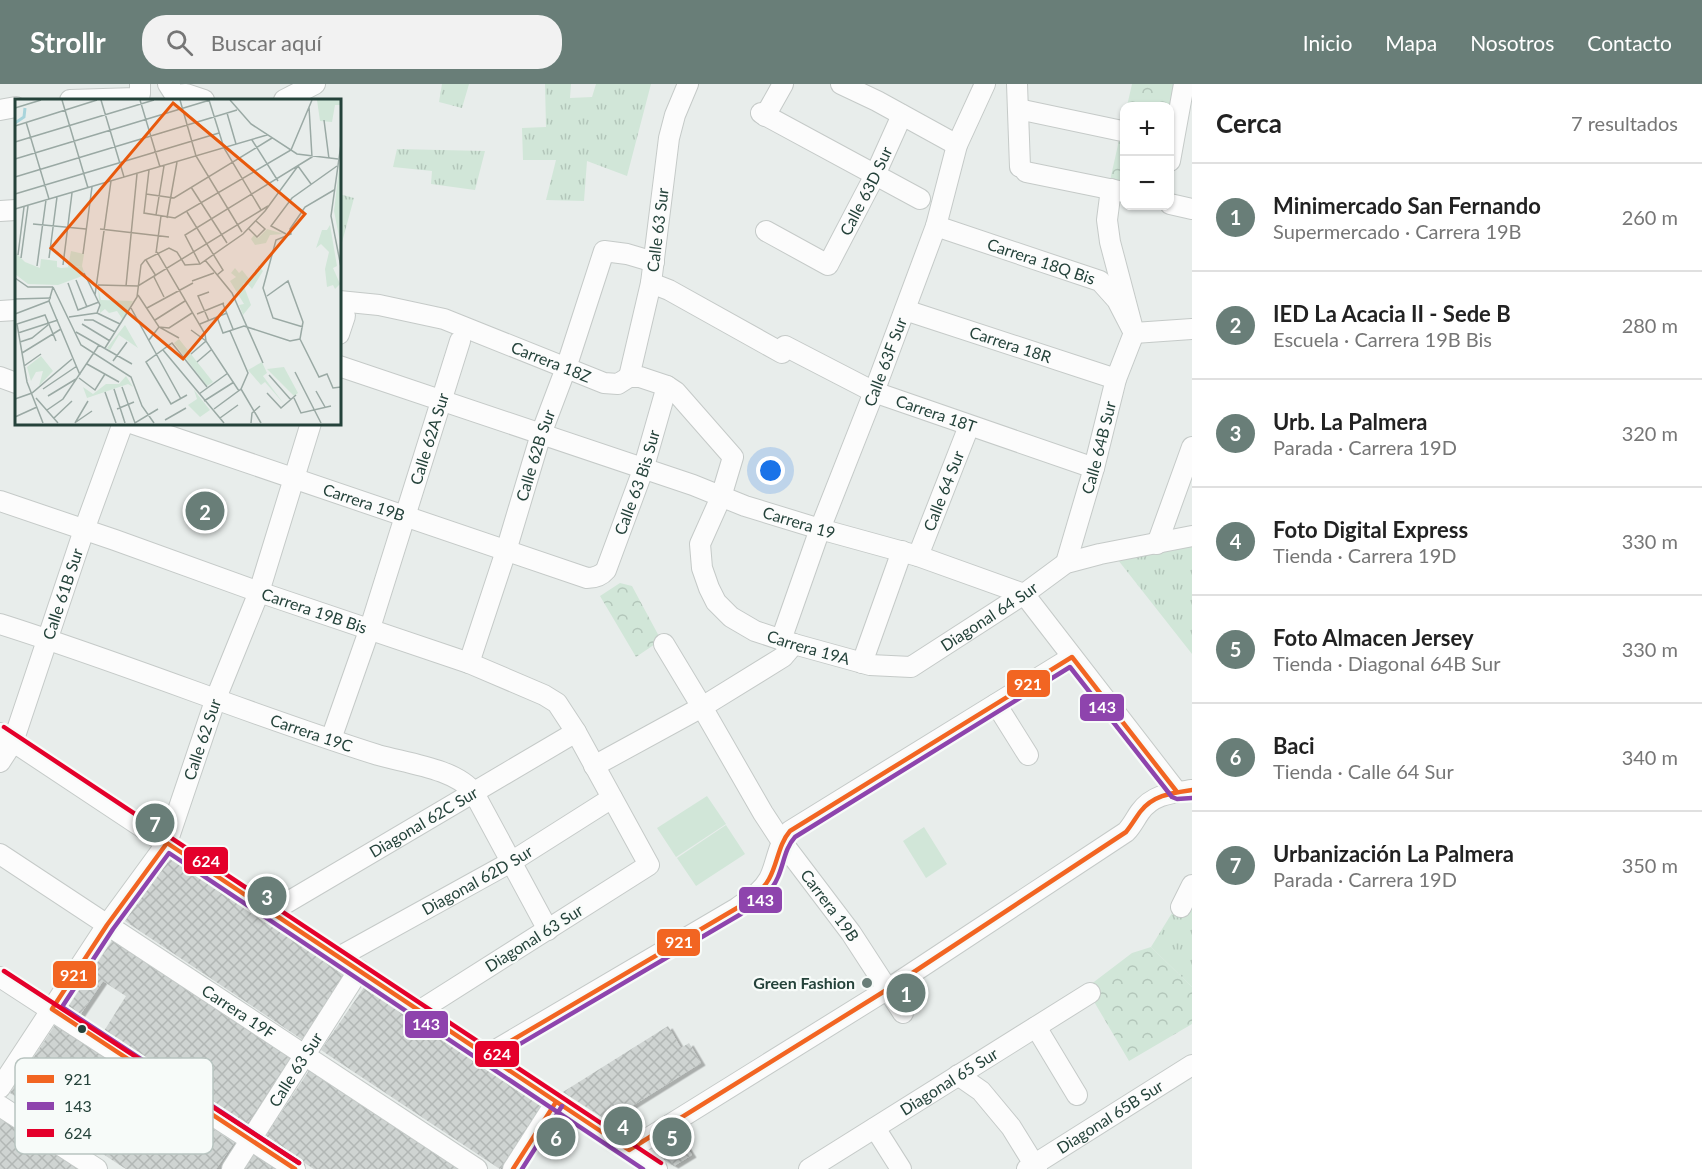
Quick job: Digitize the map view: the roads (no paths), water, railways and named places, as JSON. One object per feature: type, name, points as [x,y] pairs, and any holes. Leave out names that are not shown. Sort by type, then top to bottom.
[{"type":"street","points":[[76,99],[125,91],[136,98],[140,94],[140,84]]},
{"type":"street","points":[[286,99],[315,84]]},
{"type":"street","name":"Calle 63 Sur","points":[[629,377],[651,283],[669,138],[675,115],[688,84]]},
{"type":"street","points":[[783,84],[763,115],[920,199]]},
{"type":"street","name":"Calle 63F Sur","points":[[788,642],[820,529],[936,226],[957,145],[985,84]]},
{"type":"street","points":[[1017,84],[1023,169],[1118,191],[1107,220],[1110,242],[1134,333],[1192,329]]},
{"type":"street","points":[[1171,156],[1184,84]]},
{"type":"street","points":[[852,86],[957,145]]},
{"type":"street","points":[[173,93],[201,99]]},
{"type":"street","points":[[0,110],[15,107]]},
{"type":"street","points":[[1018,109],[1120,130]]},
{"type":"street","name":"Calle 63D Sur","points":[[766,231],[828,265],[902,115]]},
{"type":"street","points":[[0,211],[15,210]]},
{"type":"street","name":"Carrera 18Q Bis","points":[[936,226],[1100,281],[1117,300],[1134,333]]},
{"type":"street","name":"Calle 62B Sur","points":[[469,663],[541,434],[566,368],[604,251],[627,254],[654,262]]},
{"type":"street","name":"Carrera 18T","points":[[651,283],[874,392],[1094,468]]},
{"type":"street","name":"Carrera 18Z","points":[[341,317],[379,305],[444,319],[604,383],[614,385],[622,383],[629,377],[640,376],[667,386],[690,406],[732,457],[721,497]]},
{"type":"street","name":"Carrera 18R","points":[[905,309],[1116,379]]},
{"type":"street","points":[[0,311],[15,310]]},
{"type":"street","name":"Calle 64B Sur","points":[[1066,563],[1094,468],[1116,379],[1134,333]]},
{"type":"street","name":"Calle 62A Sur","points":[[331,739],[370,628],[460,341]]},
{"type":"street","name":"Carrera 19","points":[[340,366],[693,485],[721,497],[820,529],[910,554],[1024,594]]},
{"type":"street","points":[[0,377],[15,383]]},
{"type":"street","name":"Calle 63 Bis Sur","points":[[597,577],[606,570],[643,470],[667,386]]},
{"type":"street","name":"Calle 61B Sur","points":[[0,762],[7,737],[48,639],[123,424]]},
{"type":"street","name":"Carrera 19B","points":[[134,424],[587,578],[597,577]]},
{"type":"street","name":"Calle 62 Sur","points":[[20,1058],[107,925],[167,843],[216,698],[259,592],[311,424]]},
{"type":"street","name":"Calle 64 Sur","points":[[862,663],[969,426]]},
{"type":"street","points":[[1157,544],[1192,447]]},
{"type":"street","name":"Carrera 19A","points":[[721,497],[700,544],[705,578],[716,602],[731,617],[743,625],[788,642],[862,663],[911,667]]},
{"type":"street","name":"Carrera 19B Bis","points":[[0,501],[469,663],[551,699],[557,703],[576,732],[649,865]]},
{"type":"street","points":[[1066,563],[1192,536]]},
{"type":"street","name":"Diagonal 64 Sur","points":[[911,667],[1024,594],[1066,563]]},
{"type":"street","points":[[629,1150],[888,988],[1126,832],[1141,811],[1153,800],[1184,791],[1072,657],[1024,594]]},
{"type":"street","name":"Carrera 19C","points":[[0,624],[331,739],[398,761],[442,771],[466,784],[474,793],[548,930]]},
{"type":"street","points":[[594,766],[702,707],[783,657],[788,642]]},
{"type":"street","name":"Carrera 19B","points":[[664,644],[763,813],[782,842],[851,933],[903,1013]]},
{"type":"street","points":[[487,1056],[737,908],[769,880],[782,842],[800,824],[1072,657]]},
{"type":"street","points":[[996,704],[1028,755]]},
{"type":"street","name":"Diagonal 62C Sur","points":[[271,912],[576,732]]},
{"type":"street","points":[[7,737],[657,1169]]},
{"type":"street","name":"Diagonal 62D Sur","points":[[339,957],[511,862],[612,798]]},
{"type":"street","name":"Carrera 19F","points":[[0,854],[477,1169]]},
{"type":"street","name":"Diagonal 63 Sur","points":[[419,1011],[649,865]]},
{"type":"street","points":[[1181,907],[1192,885]]},
{"type":"street","name":"Calle 63 Sur","points":[[232,1169],[359,970]]},
{"type":"street","points":[[0,977],[125,1058]]},
{"type":"street","name":"Diagonal 65 Sur","points":[[819,1166],[958,1075],[1090,993]]},
{"type":"street","points":[[1036,1027],[1077,1095]]},
{"type":"street","name":"Diagonal 65B Sur","points":[[1032,1167],[1192,1065]]},
{"type":"street","name":"Calle 62 Sur","points":[[0,1088],[15,1066]]},
{"type":"street","points":[[958,1075],[981,1091],[1011,1127],[1032,1167]]},
{"type":"street","points":[[513,1169],[556,1102]]},
{"type":"street","points":[[0,1106],[15,1116]]},
{"type":"street","points":[[213,1116],[295,1169]]},
{"type":"street","points":[[875,1128],[901,1169]]},
{"type":"street","points":[[74,1154],[97,1169]]},
{"type":"place","name":"IED La Acacia II - Sede B","points":[[205,511]]},
{"type":"place","name":"Urbanización La Palmera","points":[[155,823]]},
{"type":"place","name":"Urb. La Palmera","points":[[267,896]]},
{"type":"place","name":"Green Fashion","points":[[867,983]]},
{"type":"place","name":"Minimercado San Fernando","points":[[906,993]]},
{"type":"place","name":"Foto Digital Express","points":[[623,1126]]},
{"type":"place","name":"Baci","points":[[556,1137]]},
{"type":"place","name":"Foto Almacen Jersey","points":[[672,1137]]}]
